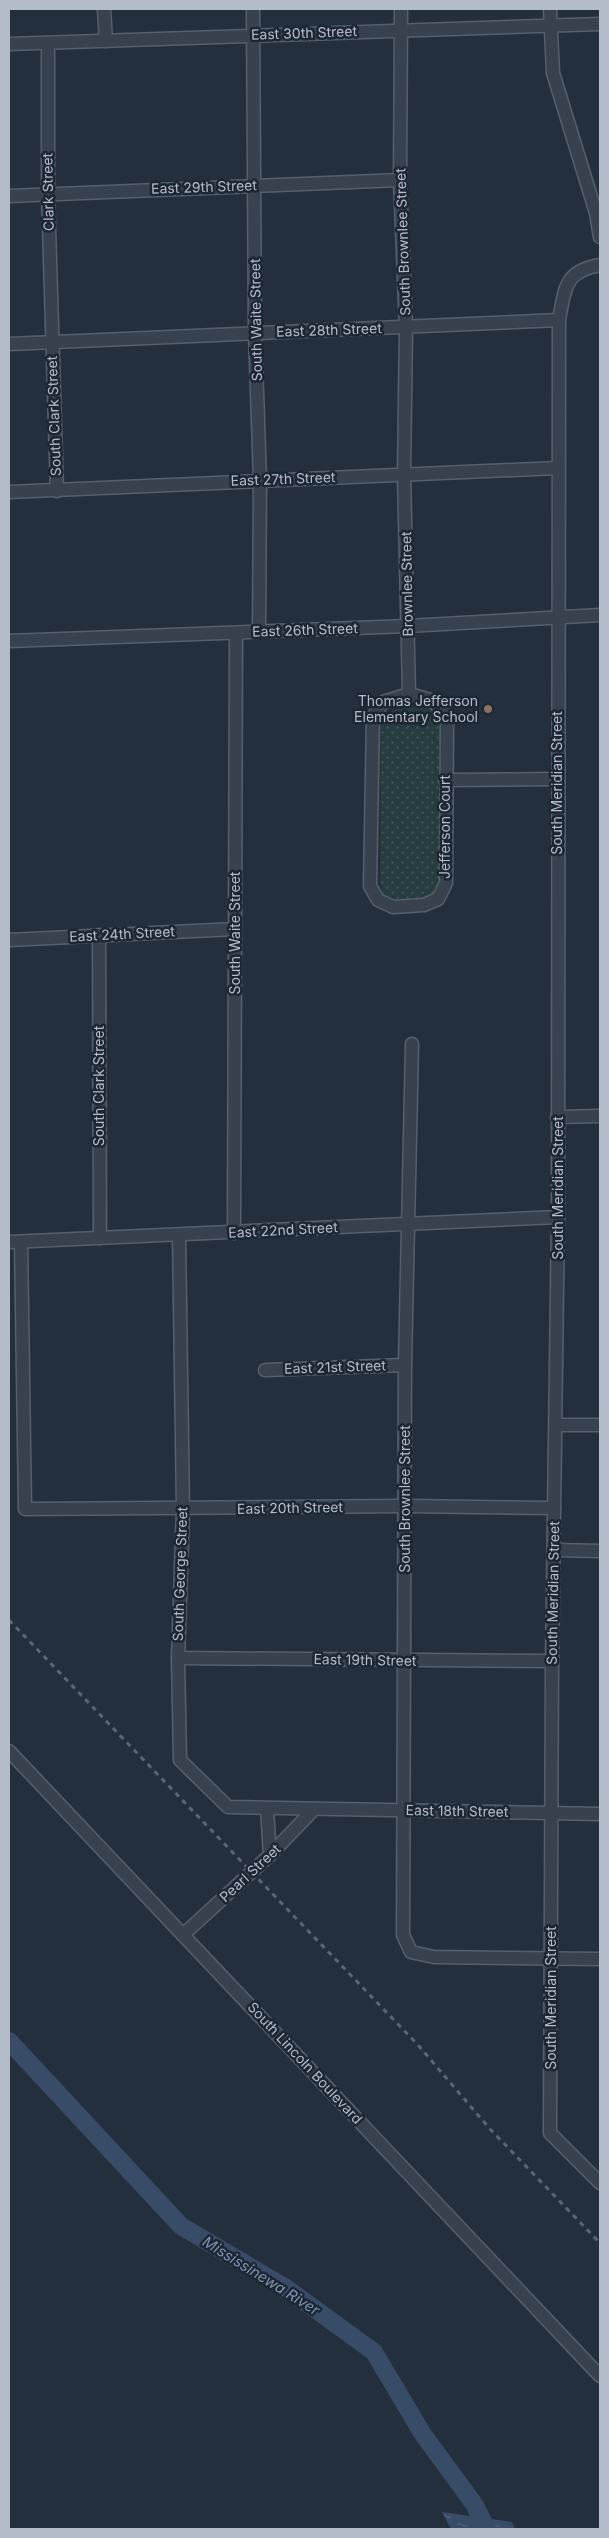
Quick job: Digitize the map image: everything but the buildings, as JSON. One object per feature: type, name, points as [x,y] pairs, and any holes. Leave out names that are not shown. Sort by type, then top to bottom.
[{"type":"street","points":[[104,9],[106,40]]},
{"type":"street","name":"South Waite Street","points":[[253,9],[255,333],[260,480],[259,631]]},
{"type":"street","name":"South Brownlee Street","points":[[400,9],[400,180],[406,328],[404,474]]},
{"type":"street","points":[[550,9],[553,74],[596,213],[600,237]]},
{"type":"street","name":"East 30th Street","points":[[9,44],[600,24]]},
{"type":"street","name":"Clark Street","points":[[48,43],[48,194],[51,342]]},
{"type":"street","name":"East 29th Street","points":[[9,196],[400,180]]},
{"type":"street","name":"South Meridian Street","points":[[600,265],[582,268],[566,284],[559,320],[557,468],[559,616],[557,779],[557,1425],[554,1508],[553,1812],[550,1958],[550,2133],[600,2183]]},
{"type":"street","name":"East 28th Street","points":[[9,344],[559,320]]},
{"type":"street","name":"South Clark Street","points":[[51,342],[57,491]]},
{"type":"street","name":"East 27th Street","points":[[9,492],[557,468]]},
{"type":"street","name":"Brownlee Street","points":[[404,474],[409,694]]},
{"type":"street","name":"East 26th Street","points":[[9,641],[408,626],[600,615]]},
{"type":"street","name":"South Waite Street","points":[[234,1233],[236,633]]},
{"type":"street","name":"Jefferson Court","points":[[409,694],[431,700],[447,715],[445,780],[446,883],[438,899],[424,906],[393,907],[378,900],[370,886],[373,716],[383,702],[409,694]]},
{"type":"street","points":[[445,780],[557,779]]},
{"type":"street","name":"East 24th Street","points":[[9,940],[235,929]]},
{"type":"street","name":"South Clark Street","points":[[99,935],[100,1238]]},
{"type":"street","name":"South Brownlee Street","points":[[412,1044],[405,1364],[403,1935],[411,1952],[434,1957],[550,1958]]},
{"type":"street","points":[[557,1116],[600,1116]]},
{"type":"street","name":"East 22nd Street","points":[[15,1242],[558,1217]]},
{"type":"street","name":"South George Street","points":[[179,1235],[183,1509],[178,1658],[180,1760],[228,1808],[314,1809]]},
{"type":"street","name":"East 20th Street","points":[[15,1242],[25,1509],[406,1506],[554,1508]]},
{"type":"street","name":"East 21st Street","points":[[265,1370],[405,1364]]},
{"type":"street","points":[[557,1425],[600,1425]]},
{"type":"street","points":[[554,1550],[600,1551]]},
{"type":"street","name":"East 19th Street","points":[[178,1658],[552,1661]]},
{"type":"street","name":"South Lincoln Boulevard","points":[[9,1751],[600,2376]]},
{"type":"street","points":[[267,1809],[270,1855]]},
{"type":"street","name":"East 18th Street","points":[[314,1809],[600,1814]]},
{"type":"street","name":"Pearl Street","points":[[184,1934],[270,1855],[314,1809]]},
{"type":"street","points":[[550,1958],[600,1959]]},
{"type":"green space","points":[[401,706],[422,707],[433,711],[440,721],[442,729],[440,883],[439,890],[427,902],[394,903],[383,893],[380,884],[381,725],[385,715]]},
{"type":"water","points":[[442,2512],[512,2522],[515,2529],[451,2529]]},
{"type":"waterway","name":"Mississinewa River","points":[[9,2041],[181,2226],[286,2288],[374,2352],[422,2433],[474,2504],[487,2529]]},
{"type":"railway","points":[[9,1620],[418,2045],[490,2129],[600,2243]]},
{"type":"place","name":"Thomas Jefferson Elementary School","points":[[488,709]]}]
